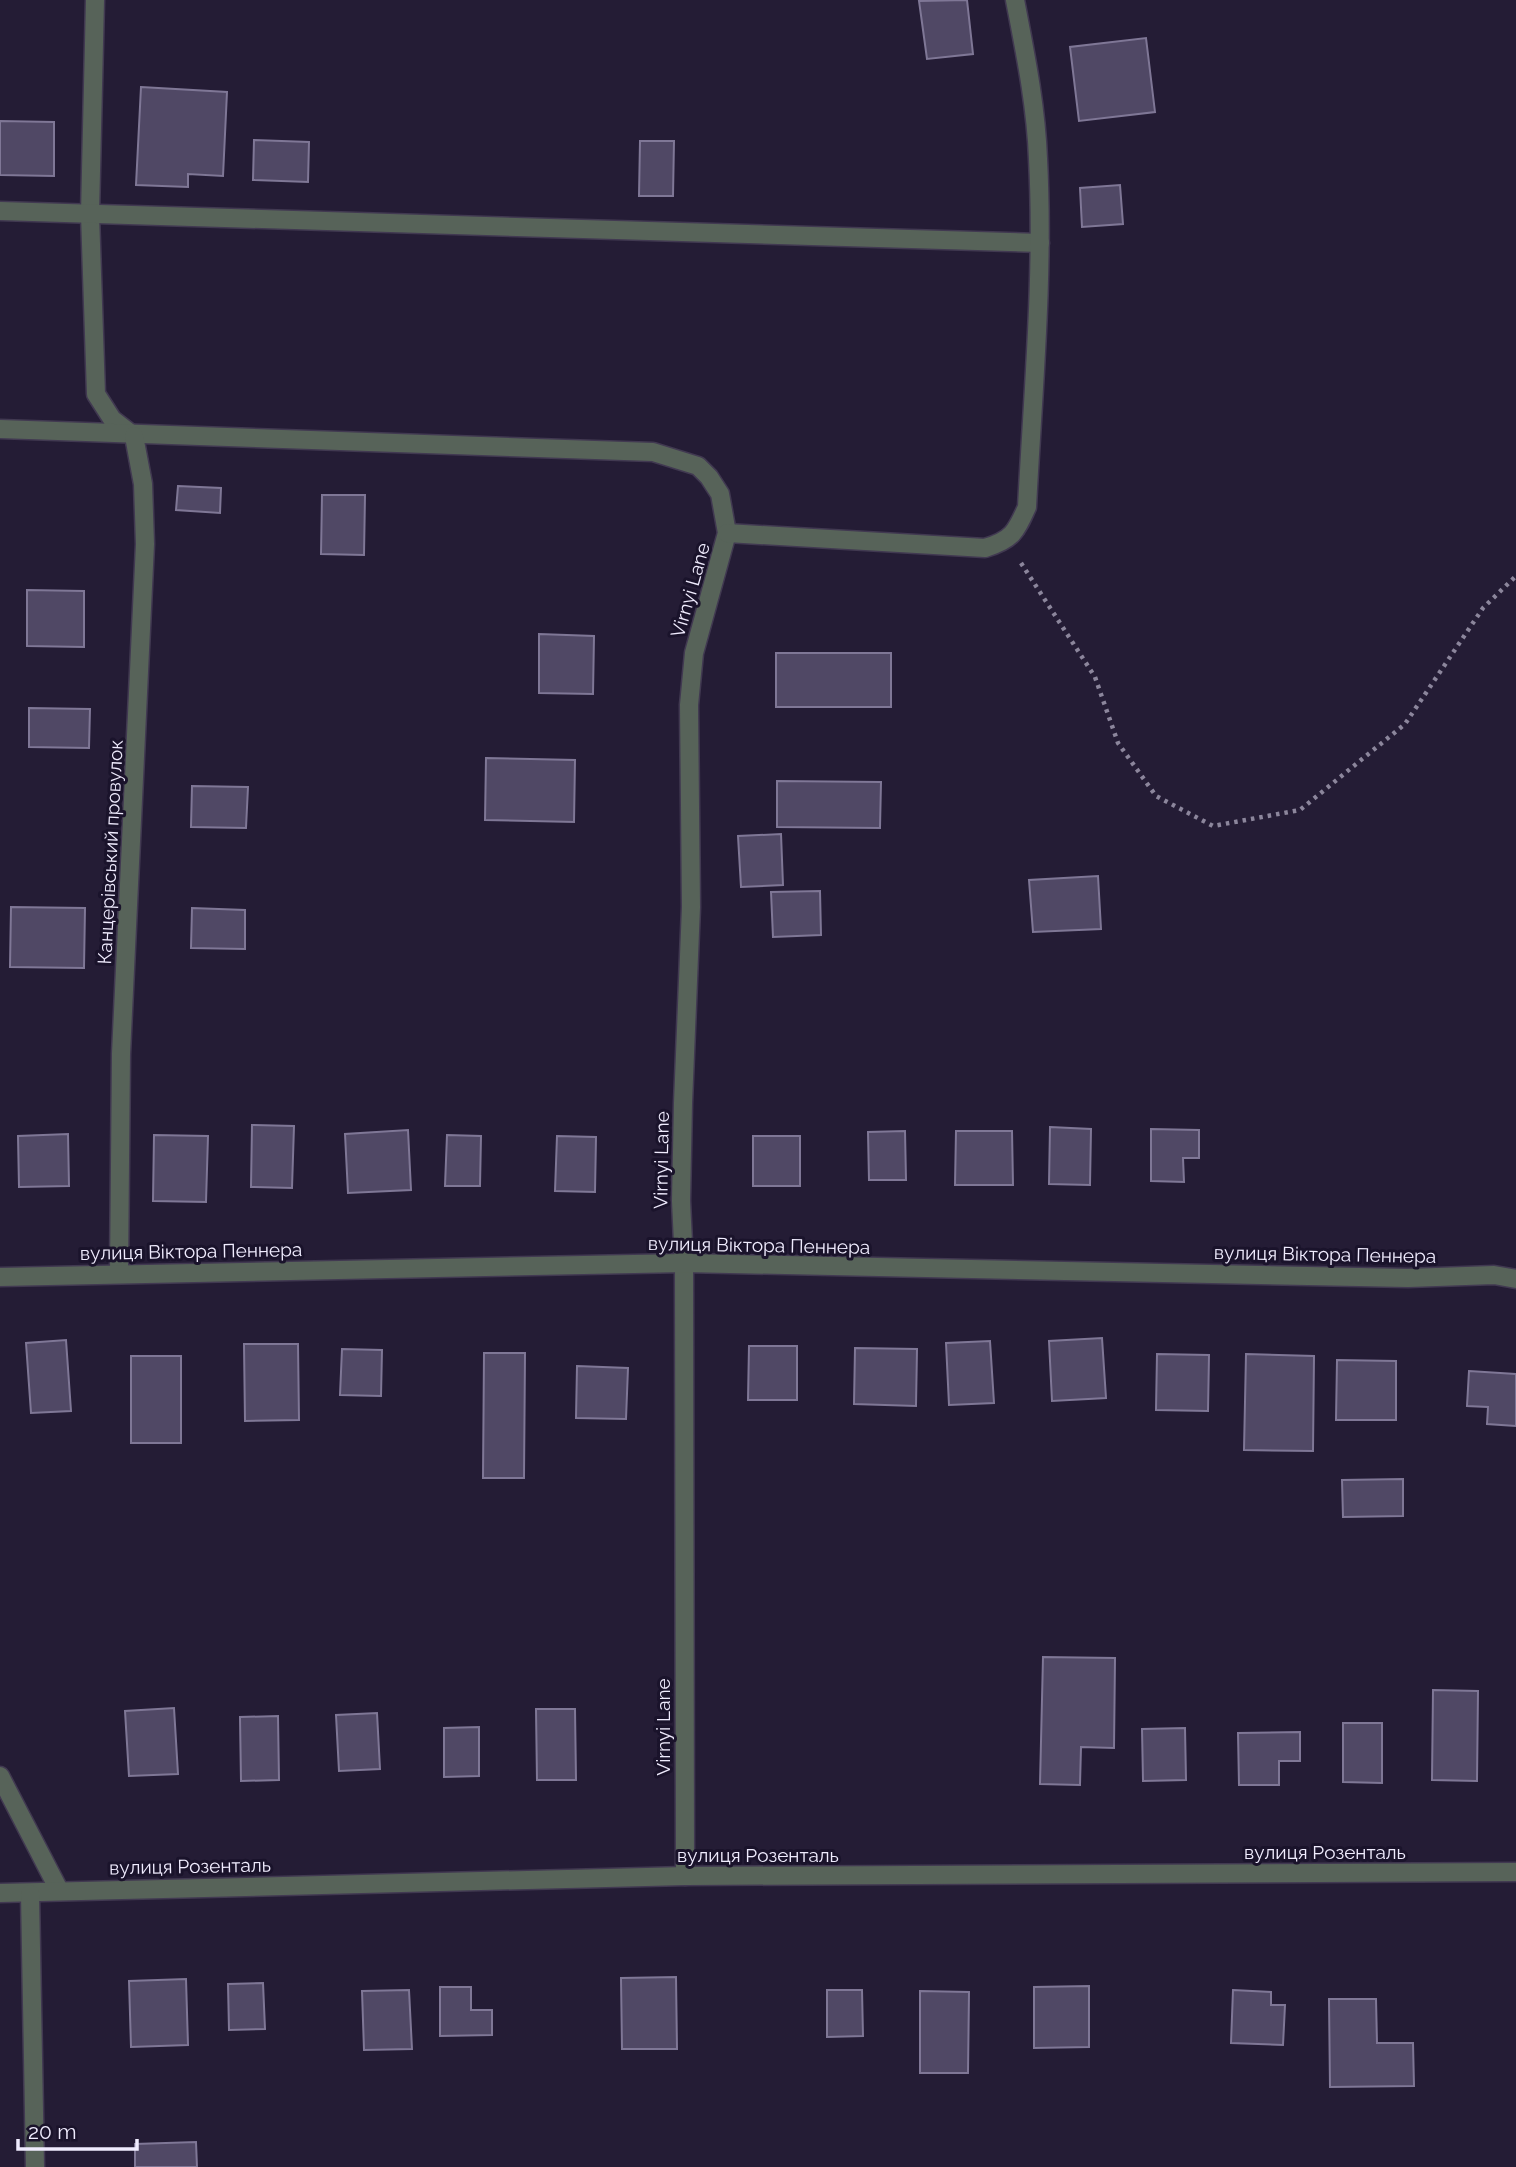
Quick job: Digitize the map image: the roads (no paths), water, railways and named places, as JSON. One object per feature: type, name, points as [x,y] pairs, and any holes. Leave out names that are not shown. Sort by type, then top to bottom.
[{"type":"street","points":[[95,0],[90,214],[96,394],[112,419],[134,436]]},
{"type":"street","points":[[0,429],[134,436],[653,452],[698,466],[709,477],[720,494],[727,533],[985,548],[1007,541],[1019,525],[1027,507],[1040,243],[1037,145],[1029,73],[1015,0]]},
{"type":"street","points":[[0,211],[1040,243]]},
{"type":"street","name":"Канцерівський провулок","points":[[119,1272],[121,1054],[145,544],[143,484],[134,436]]},
{"type":"street","name":"Virnyi Lane","points":[[685,1876],[684,1263],[681,1201],[691,907],[689,705],[694,653],[727,533]]},
{"type":"street","name":"вулиця Віктора Пеннера","points":[[0,1277],[119,1272],[684,1263],[1394,1278],[1494,1275],[1516,1279]]},
{"type":"street","points":[[0,1776],[59,1890]]},
{"type":"street","name":"вулиця Розенталь","points":[[0,1893],[685,1876],[1516,1872]]},
{"type":"street","points":[[30,1894],[35,2167]]}]
